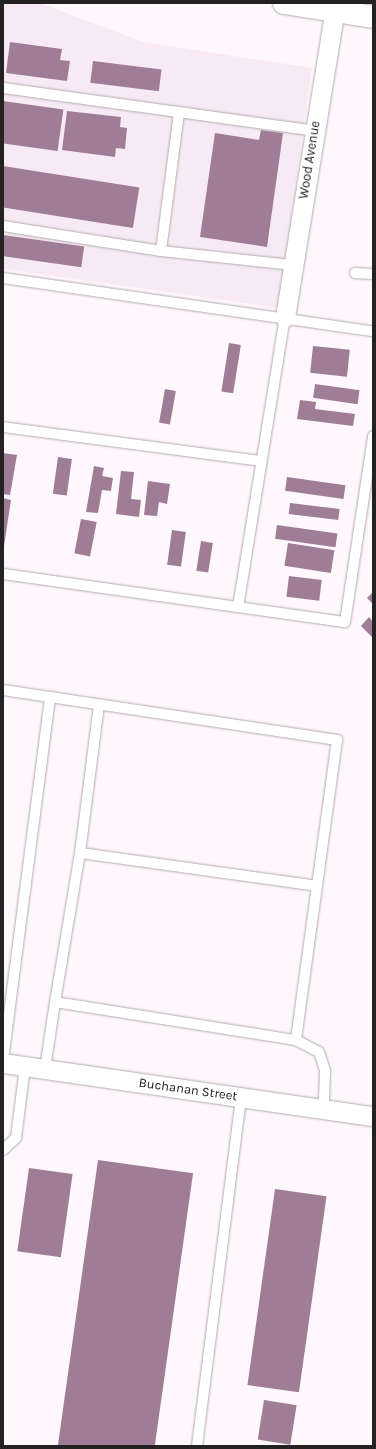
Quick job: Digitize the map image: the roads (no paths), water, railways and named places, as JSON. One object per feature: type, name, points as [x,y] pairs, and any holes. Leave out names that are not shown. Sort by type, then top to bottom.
[{"type":"main road","points":[[284,3],[336,7],[373,17]]},
{"type":"street","name":"Wood Avenue","points":[[285,317],[314,131],[336,7]]},
{"type":"street","name":"Buchanan Street","points":[[3,1062],[45,1070],[373,1116]]},
{"type":"lane","points":[[3,88],[314,131]]},
{"type":"lane","points":[[161,251],[179,112]]},
{"type":"lane","points":[[3,226],[161,251],[293,265]]},
{"type":"lane","points":[[355,273],[373,274]]},
{"type":"lane","points":[[3,278],[373,330]]},
{"type":"lane","points":[[238,607],[285,317]]},
{"type":"lane","points":[[3,427],[262,461]]},
{"type":"lane","points":[[3,574],[345,622],[373,436]]},
{"type":"lane","points":[[3,690],[337,740],[296,1040]]},
{"type":"lane","points":[[3,1062],[50,697]]},
{"type":"lane","points":[[45,1070],[80,853],[99,704]]},
{"type":"lane","points":[[80,853],[318,886]]},
{"type":"lane","points":[[55,1002],[296,1040],[319,1052],[326,1070],[324,1109]]},
{"type":"lane","points":[[3,1150],[16,1138],[25,1067]]},
{"type":"lane","points":[[197,1446],[241,1098]]}]
